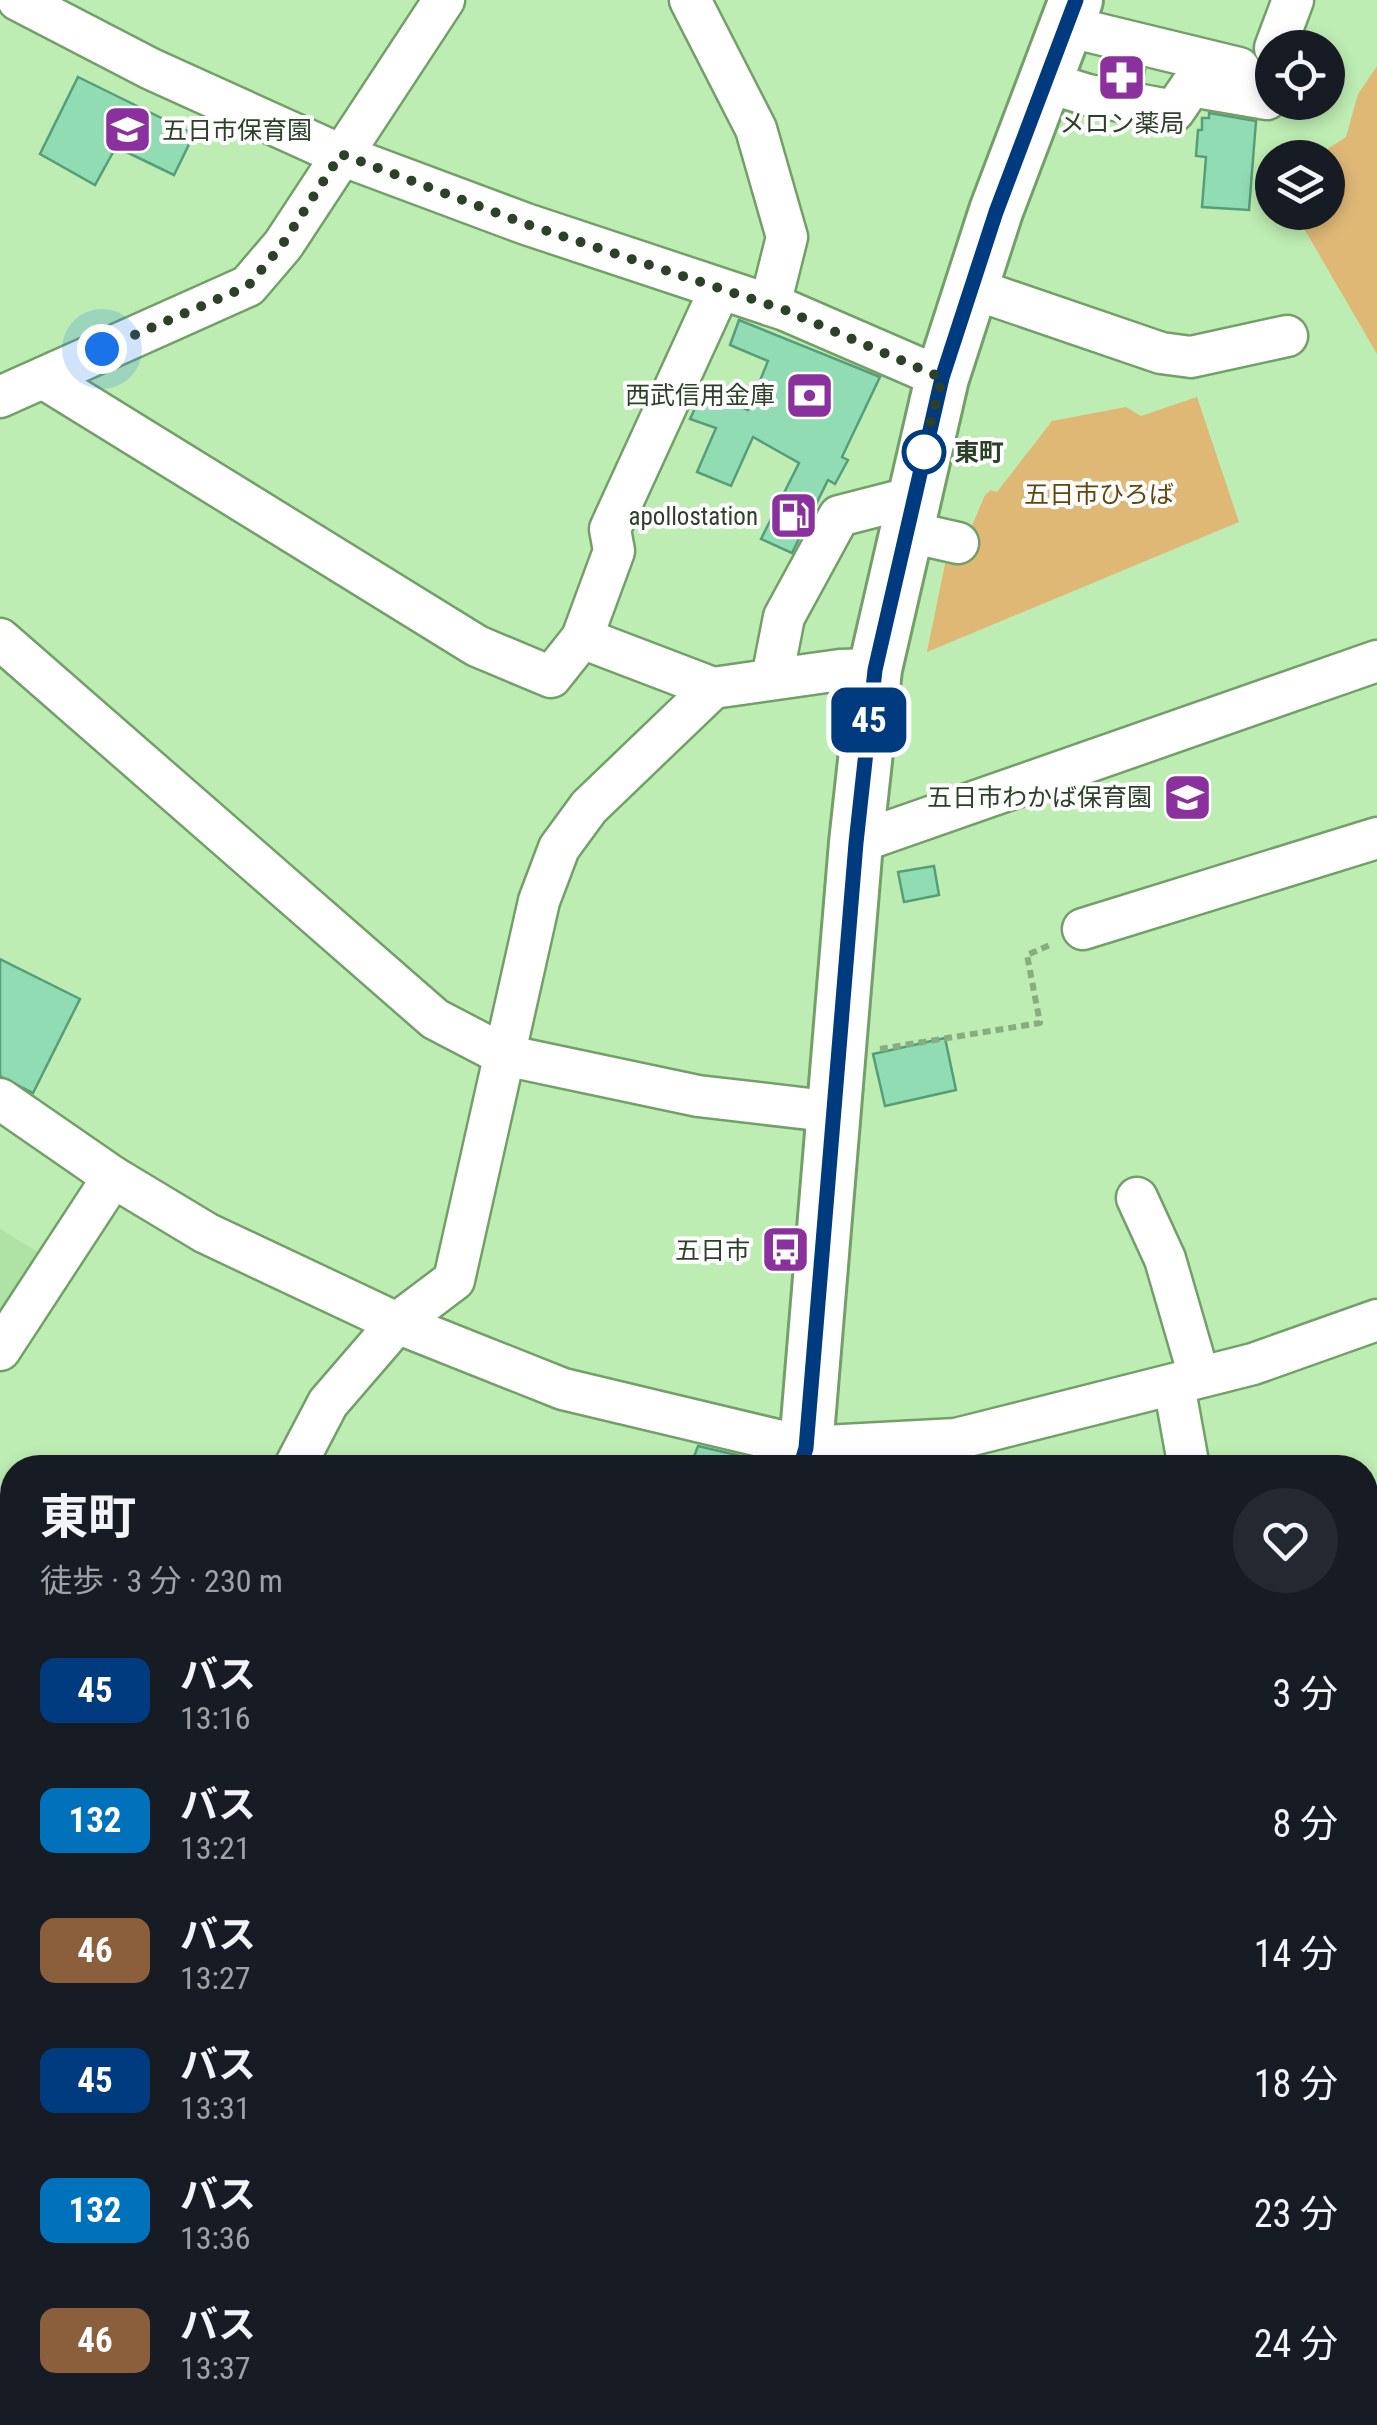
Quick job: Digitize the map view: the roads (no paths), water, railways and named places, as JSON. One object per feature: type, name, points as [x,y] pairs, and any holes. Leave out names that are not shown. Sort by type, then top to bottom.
[{"type":"main road","points":[[803,1455],[856,843],[875,670],[942,378],[1043,81],[1071,13]]},
{"type":"street","points":[[18,0],[151,69],[341,154],[526,224],[770,305],[942,378]]},
{"type":"street","points":[[0,397],[248,286],[282,245],[444,0]]},
{"type":"street","points":[[690,0],[756,129],[787,237],[770,305]]},
{"type":"street","points":[[1284,30],[1293,0]]},
{"type":"street","points":[[1071,13],[1200,61],[1255,68]]},
{"type":"street","points":[[1043,81],[1088,95],[1174,111],[1191,86],[1255,73]]},
{"type":"street","points":[[971,288],[1161,353],[1191,358],[1287,336]]},
{"type":"street","points":[[43,378],[477,646],[552,677],[582,638],[614,551],[610,529],[720,289]]},
{"type":"street","points":[[772,678],[784,617],[839,516],[909,514],[958,543]]},
{"type":"street","points":[[582,638],[714,688],[772,678],[875,670]]},
{"type":"street","points":[[0,640],[435,1018],[504,1055],[698,1096],[835,1112]]},
{"type":"street","points":[[856,843],[1377,662]]},
{"type":"street","points":[[301,1455],[328,1403],[397,1323],[454,1280],[539,901],[558,848],[588,807],[714,688]]},
{"type":"street","points":[[1083,929],[1377,838]]},
{"type":"street","points":[[0,1099],[114,1177],[206,1233],[397,1323],[563,1389],[793,1455]]},
{"type":"street","points":[[0,1350],[114,1177]]},
{"type":"street","points":[[1137,1198],[1165,1259],[1186,1380],[1189,1455]]},
{"type":"street","points":[[827,1455],[956,1439],[1254,1364],[1377,1320]]},
{"type":"place","name":"メロン薬局","points":[[1122,77]]},
{"type":"place","name":"五日市保育園","points":[[127,130]]},
{"type":"place","name":"西武信用金庫","points":[[810,395]]},
{"type":"place","name":"東町","points":[[924,452]]},
{"type":"place","name":"apollostation","points":[[793,516]]},
{"type":"place","name":"五日市わかば保育園","points":[[1187,797]]},
{"type":"place","name":"五日市","points":[[785,1250]]},
{"type":"park label","name":"五日市ひろば","points":[[1099,494]]}]
